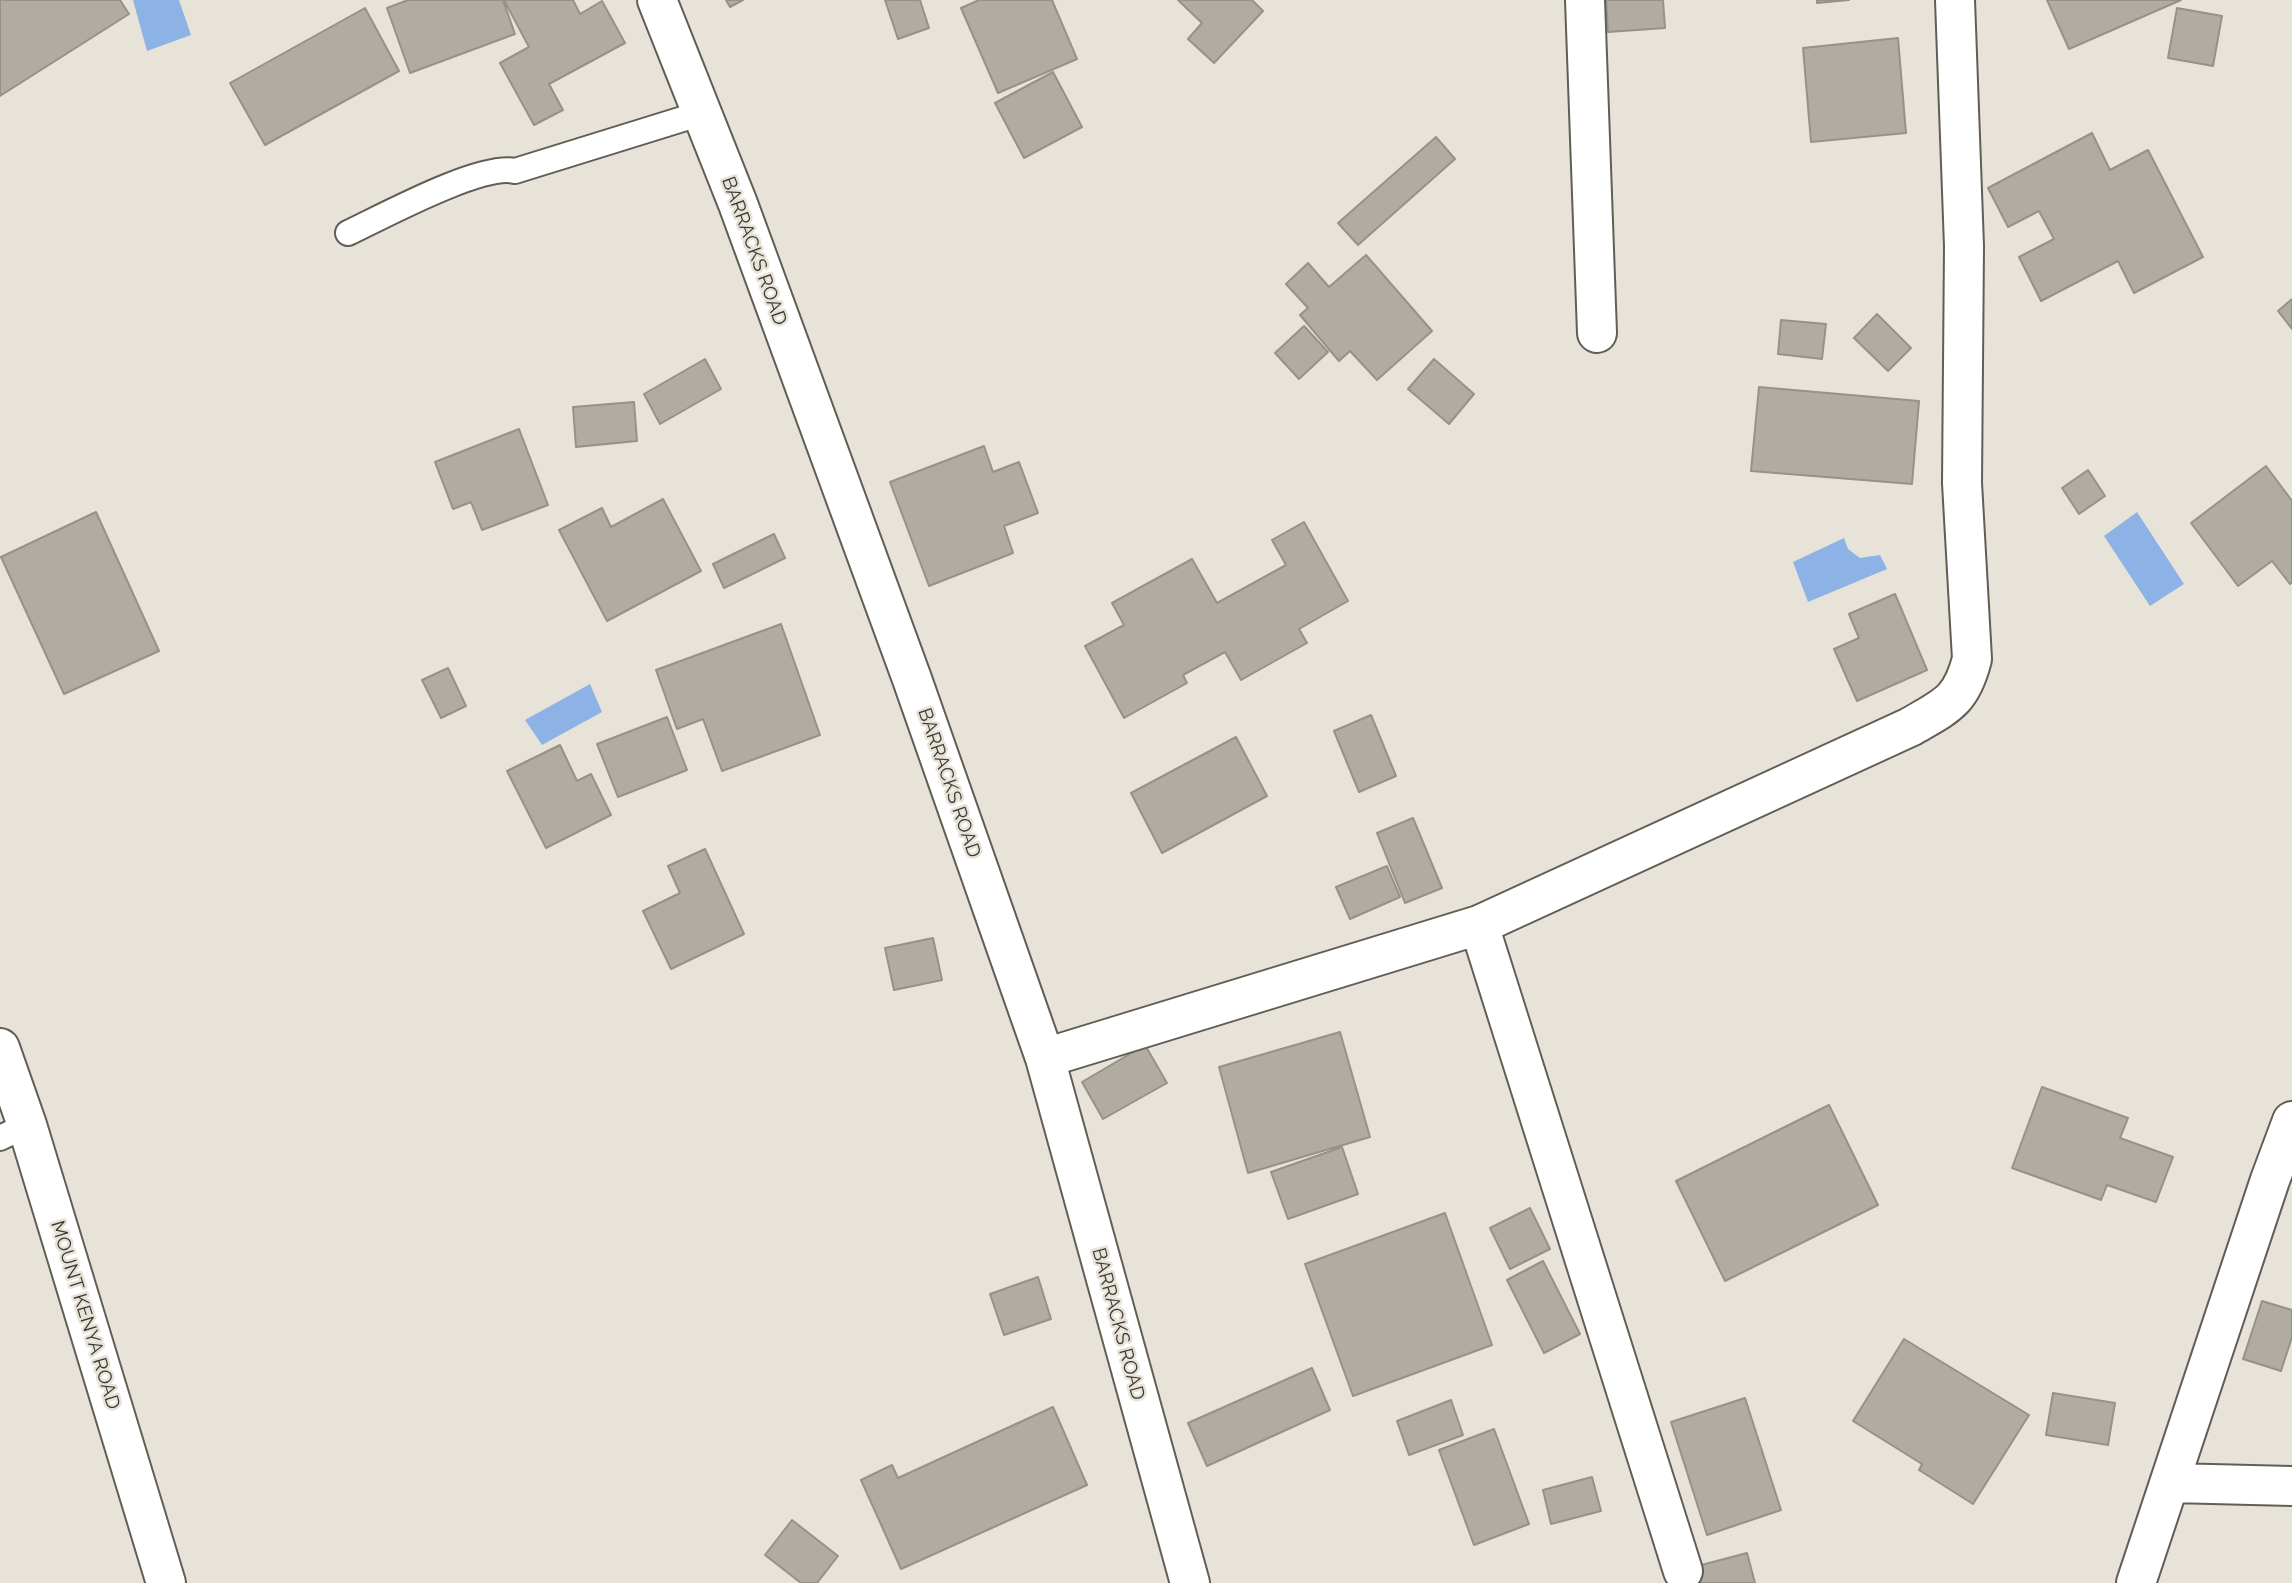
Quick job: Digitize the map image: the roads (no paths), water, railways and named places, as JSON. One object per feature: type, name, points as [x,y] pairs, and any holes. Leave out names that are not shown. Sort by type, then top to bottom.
[{"type":"street","name":"BARRACKS ROAD","points":[[657,0],[738,204],[912,679],[1045,1058],[1190,1583]]},
{"type":"street","points":[[1586,0],[1597,333]]},
{"type":"street","points":[[1045,1058],[1479,925],[1910,727],[1956,698],[1966,682],[1972,659],[1962,483],[1964,246],[1955,0]]},
{"type":"street","points":[[1479,925],[1683,1571]]},
{"type":"street","name":"MOUNT KENYA ROAD","points":[[0,1048],[14,1132],[166,1583]]},
{"type":"street","points":[[2136,1583],[2292,1121]]},
{"type":"street","points":[[2171,1483],[2292,1486]]},
{"type":"lane","points":[[348,233],[461,182],[494,171],[515,171],[702,113]]},
{"type":"water","points":[[133,0],[179,0],[191,35],[147,51]]},
{"type":"water","points":[[2137,512],[2184,584],[2150,606],[2104,536]]},
{"type":"water","points":[[1844,538],[1848,549],[1860,558],[1880,555],[1887,569],[1808,602],[1793,562]]},
{"type":"water","points":[[590,684],[602,712],[542,745],[525,720]]}]
